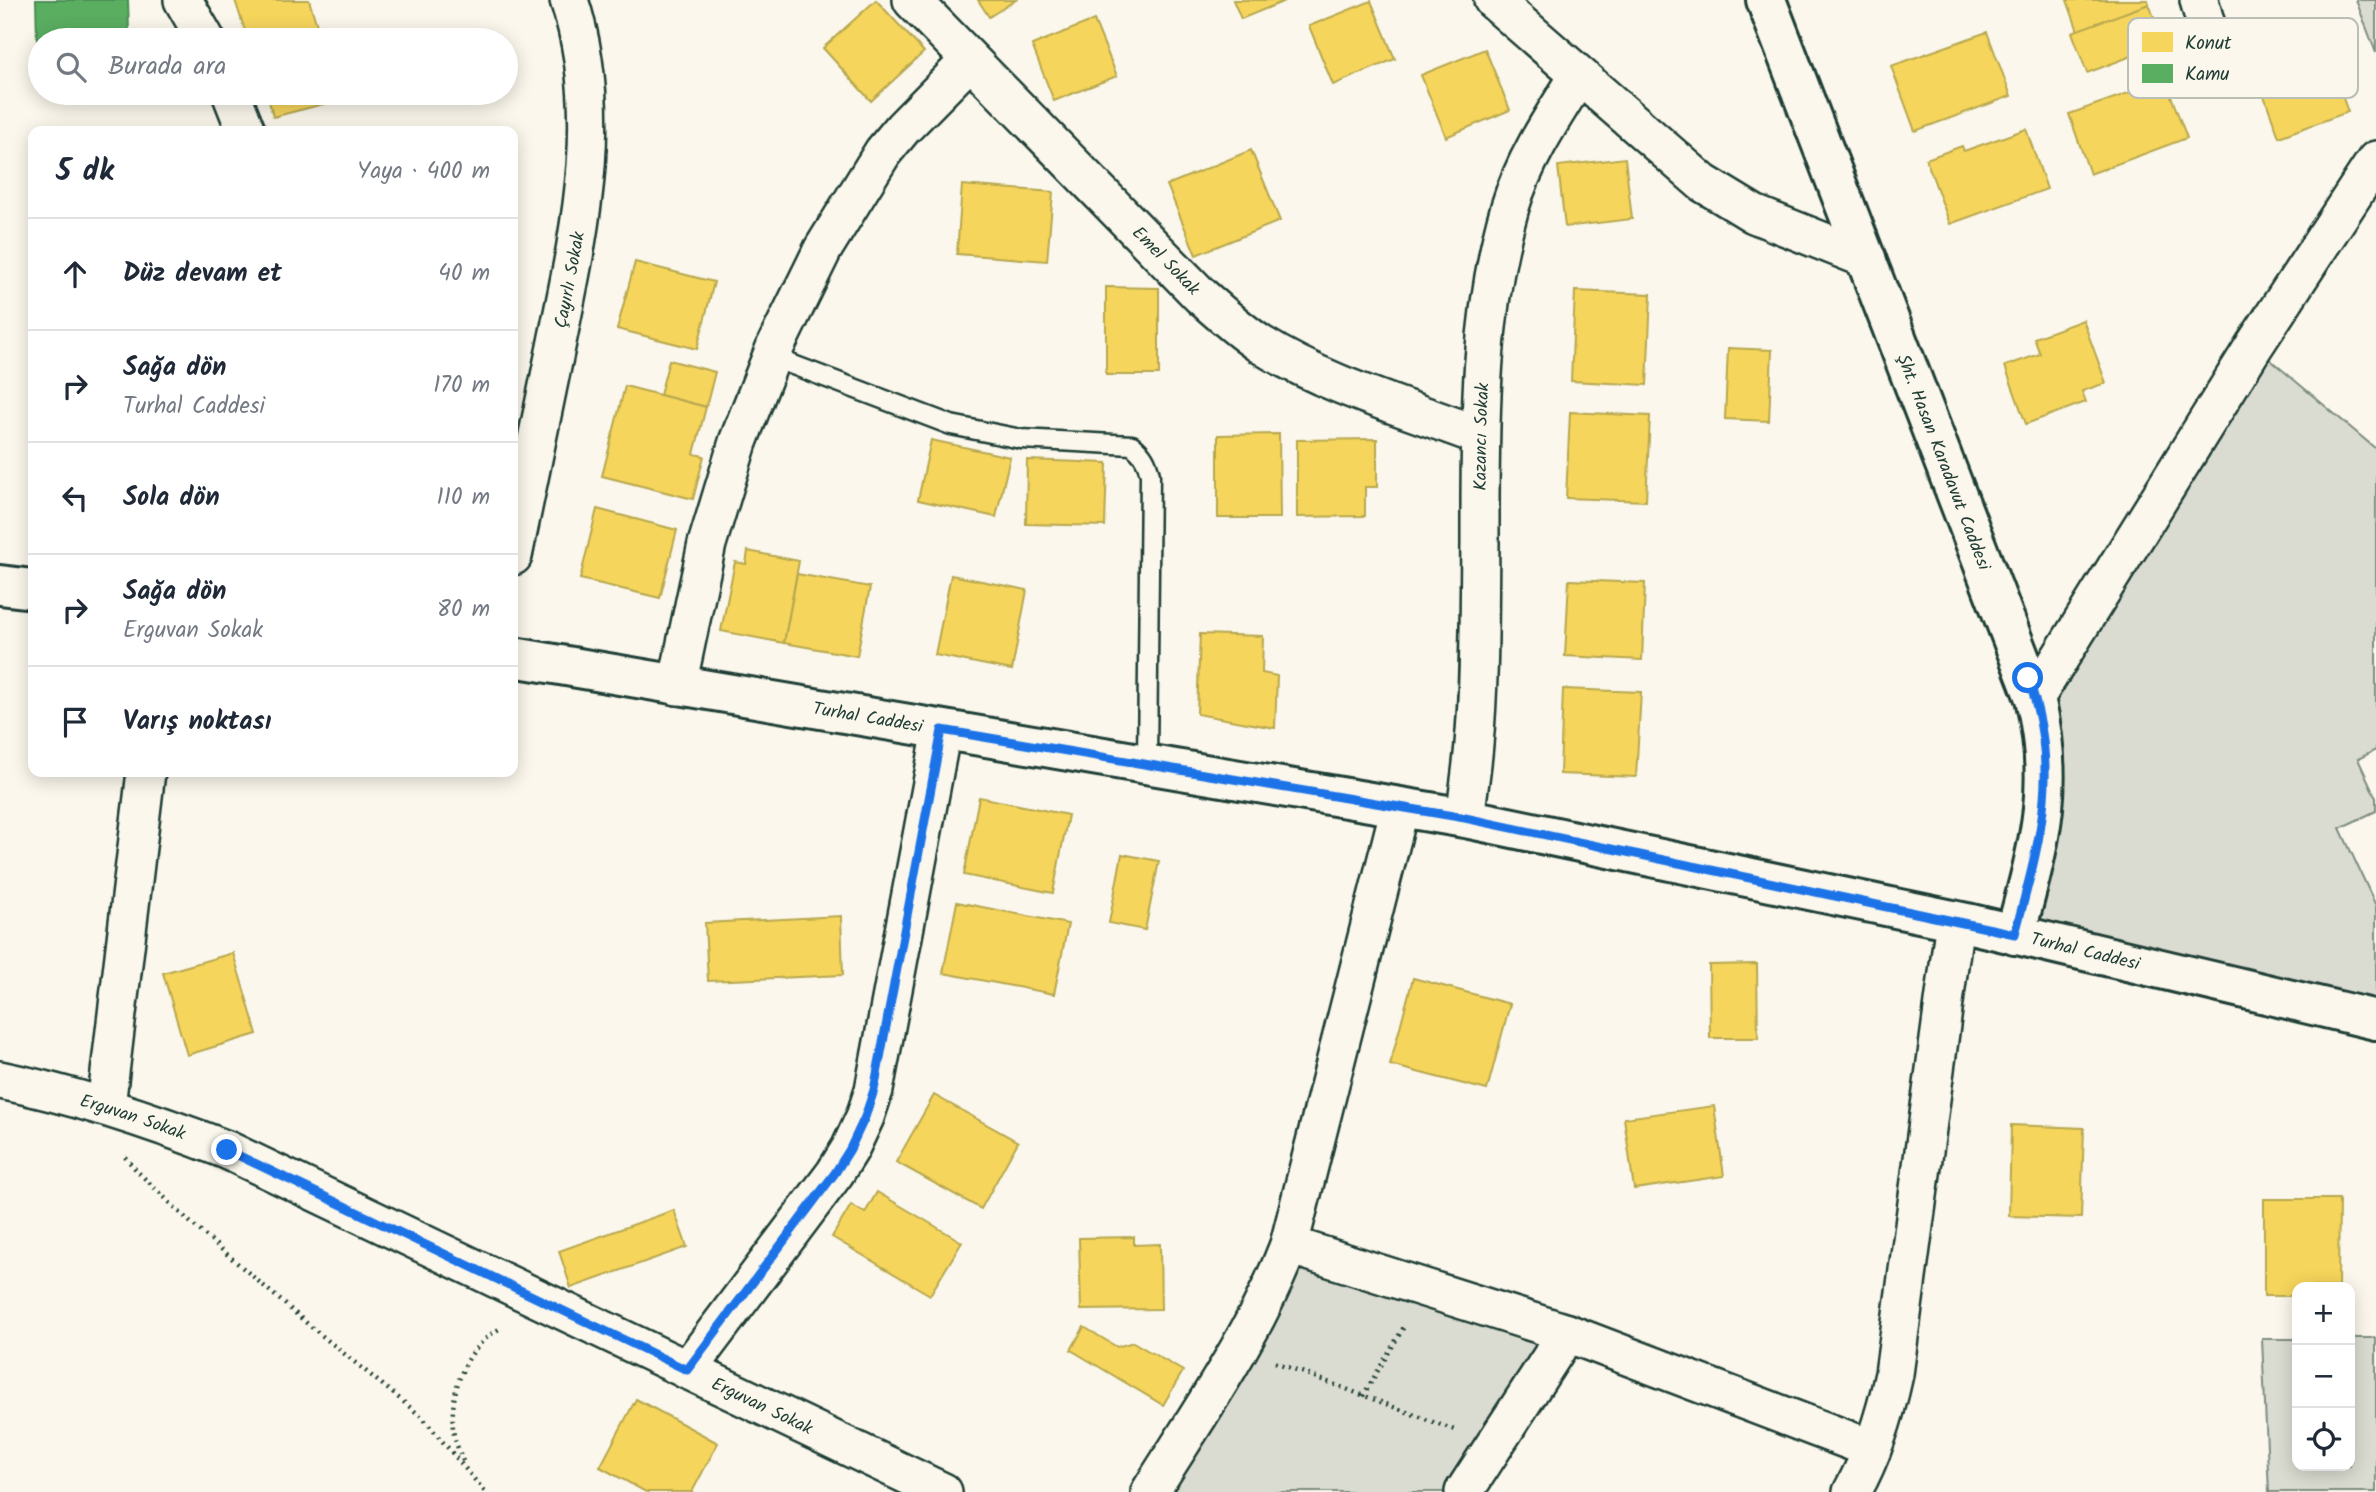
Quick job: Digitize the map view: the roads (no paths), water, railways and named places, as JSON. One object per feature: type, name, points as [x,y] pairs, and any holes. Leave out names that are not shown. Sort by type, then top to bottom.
[{"type":"street","points":[[183,0],[199,28]]},
{"type":"street","name":"Çayırlı Sokak","points":[[518,532],[575,254],[583,202],[588,120],[586,86],[580,44],[569,0]]},
{"type":"street","name":"Emel Sokak","points":[[912,0],[1201,296],[1239,328],[1285,358],[1321,376],[1480,436]]},
{"type":"street","points":[[1493,0],[1703,183],[1754,214],[1867,259]]},
{"type":"street","name":"Şht. Hasan Karadavut Caddesi","points":[[1766,0],[2035,698],[2046,755],[2046,789],[2037,849],[2015,934]]},
{"type":"street","points":[[677,686],[706,544],[737,442],[772,357],[823,249],[876,163],[903,128],[970,60]]},
{"type":"street","name":"Kazancı Sokak","points":[[1465,818],[1476,719],[1480,436],[1490,310],[1510,208],[1524,170],[1578,76]]},
{"type":"street","points":[[236,105],[244,126]]},
{"type":"street","points":[[2035,698],[2254,346],[2376,160]]},
{"type":"street","points":[[0,585],[28,588]]},
{"type":"street","name":"Turhal Caddesi","points":[[518,658],[1465,818],[2015,934],[2376,1020]]},
{"type":"street","points":[[687,1370],[835,1173],[865,1117],[880,1062],[942,730]]},
{"type":"street","points":[[106,1106],[145,777]]},
{"type":"street","points":[[1150,1492],[1266,1302],[1289,1245],[1400,807]]},
{"type":"street","points":[[1852,1492],[1883,1424],[1894,1374],[1955,921]]},
{"type":"street","name":"Erguvan Sokak","points":[[0,1080],[106,1106],[227,1150],[943,1492]]},
{"type":"street","points":[[1289,1245],[1567,1333],[1872,1449]]},
{"type":"street","points":[[1464,1492],[1567,1333]]},
{"type":"lane","points":[[772,357],[951,425],[1021,439],[1132,445],[1142,453],[1150,475],[1147,764]]}]
